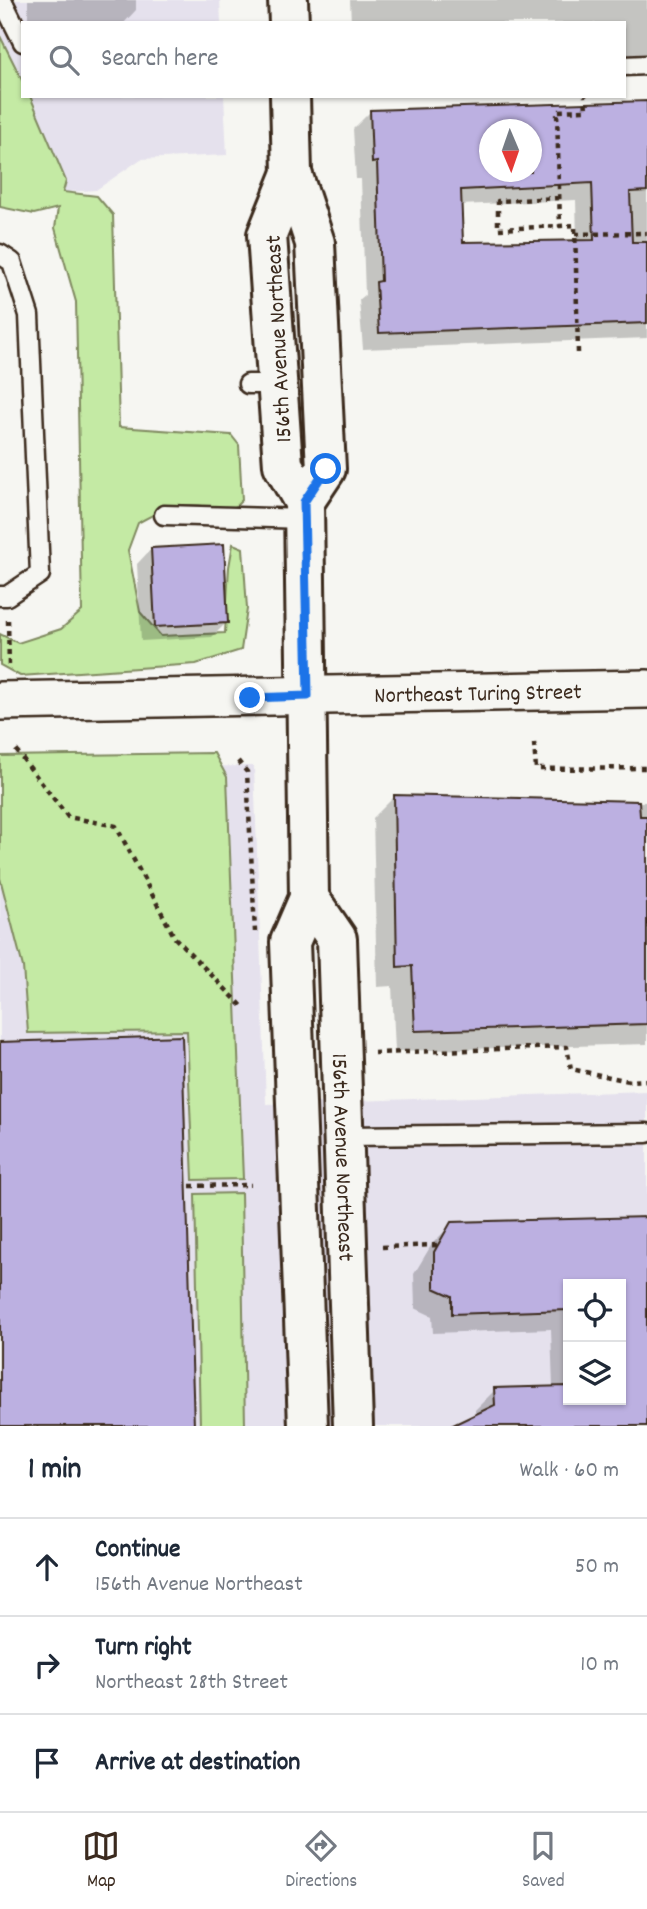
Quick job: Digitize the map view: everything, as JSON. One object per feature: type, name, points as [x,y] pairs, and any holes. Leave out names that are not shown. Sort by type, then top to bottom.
[{"type":"main road","points":[[288,0],[289,21]]},
{"type":"main road","name":"156th Avenue Northeast","points":[[290,98],[292,173],[315,243],[326,469],[304,511]]},
{"type":"main road","name":"156th Avenue Northeast","points":[[292,173],[267,235],[264,384],[282,465],[304,511],[309,898],[290,942],[308,1426]]},
{"type":"main road","name":"156th Avenue Northeast","points":[[309,898],[337,940],[354,1426]]},
{"type":"street","name":"Northeast Turing Street","points":[[5,688],[308,696],[647,689]]},
{"type":"lane","points":[[2,0],[21,38]]},
{"type":"lane","points":[[626,66],[647,65]]},
{"type":"lane","points":[[0,254],[12,262],[29,314],[40,574],[7,596],[0,596]]},
{"type":"lane","points":[[164,515],[304,511]]},
{"type":"lane","points":[[343,1136],[647,1133]]},
{"type":"path","points":[[560,226],[557,111],[586,110],[586,98]]},
{"type":"path","points":[[559,198],[498,201],[498,229],[575,225],[578,353]]},
{"type":"path","points":[[575,234],[647,233]]},
{"type":"path","points":[[5,688],[7,617]]},
{"type":"path","points":[[534,743],[536,769],[647,768]]},
{"type":"path","points":[[16,750],[68,817],[116,826],[175,938],[244,1009]]},
{"type":"path","points":[[238,761],[247,772]]},
{"type":"path","points":[[369,1053],[567,1047],[571,1069],[629,1081],[647,1080]]},
{"type":"path","points":[[190,1186],[251,1185]]},
{"type":"path","points":[[376,1247],[438,1245]]},
{"type":"path","points":[[386,1255],[394,1247]]},
{"type":"shaded area","points":[[0,0],[220,0],[221,21],[21,21],[21,98],[224,98],[227,155],[141,159],[96,190],[41,194],[0,100]]},
{"type":"shaded area","points":[[254,766],[266,1104],[647,1091],[647,1426],[0,1426],[0,769]]},
{"type":"green space","points":[[0,36],[21,78],[21,98],[31,98],[66,181],[63,192],[97,196],[113,215],[119,427],[231,435],[239,445],[242,500],[231,511],[205,506],[183,506],[162,511],[138,523],[128,550],[140,612],[161,636],[225,633],[233,544],[243,548],[247,609],[241,650],[196,664],[20,676],[0,665],[0,634],[18,643],[61,629],[82,611],[76,302],[55,228],[58,208],[34,214],[0,207]]},
{"type":"green space","points":[[214,753],[227,777],[243,1179],[193,1180],[187,1031],[28,1033],[23,967],[0,878],[0,756]]},
{"type":"green space","points":[[241,1193],[245,1426],[200,1426],[195,1194]]},
{"type":"building","points":[[647,101],[647,191],[630,192],[632,242],[647,242],[647,323],[379,333],[376,282],[381,281],[377,162],[372,163],[370,110]],"holes":[[[592,183],[594,240],[463,242],[461,190]]]},
{"type":"building","points":[[224,544],[228,623],[155,627],[151,548]]},
{"type":"building","points":[[394,795],[639,801],[640,816],[647,816],[647,1024],[415,1031],[412,966],[397,967]]},
{"type":"building","points":[[182,1036],[194,1426],[0,1426],[0,1042]]},
{"type":"building","points":[[647,1217],[647,1426],[451,1426],[495,1405],[494,1388],[563,1386],[563,1405],[626,1405],[626,1279],[563,1279],[563,1310],[452,1314],[452,1296],[434,1288],[434,1252],[451,1222]]},
{"type":"route","points":[[250,698],[308,696],[304,502],[326,469]]}]
